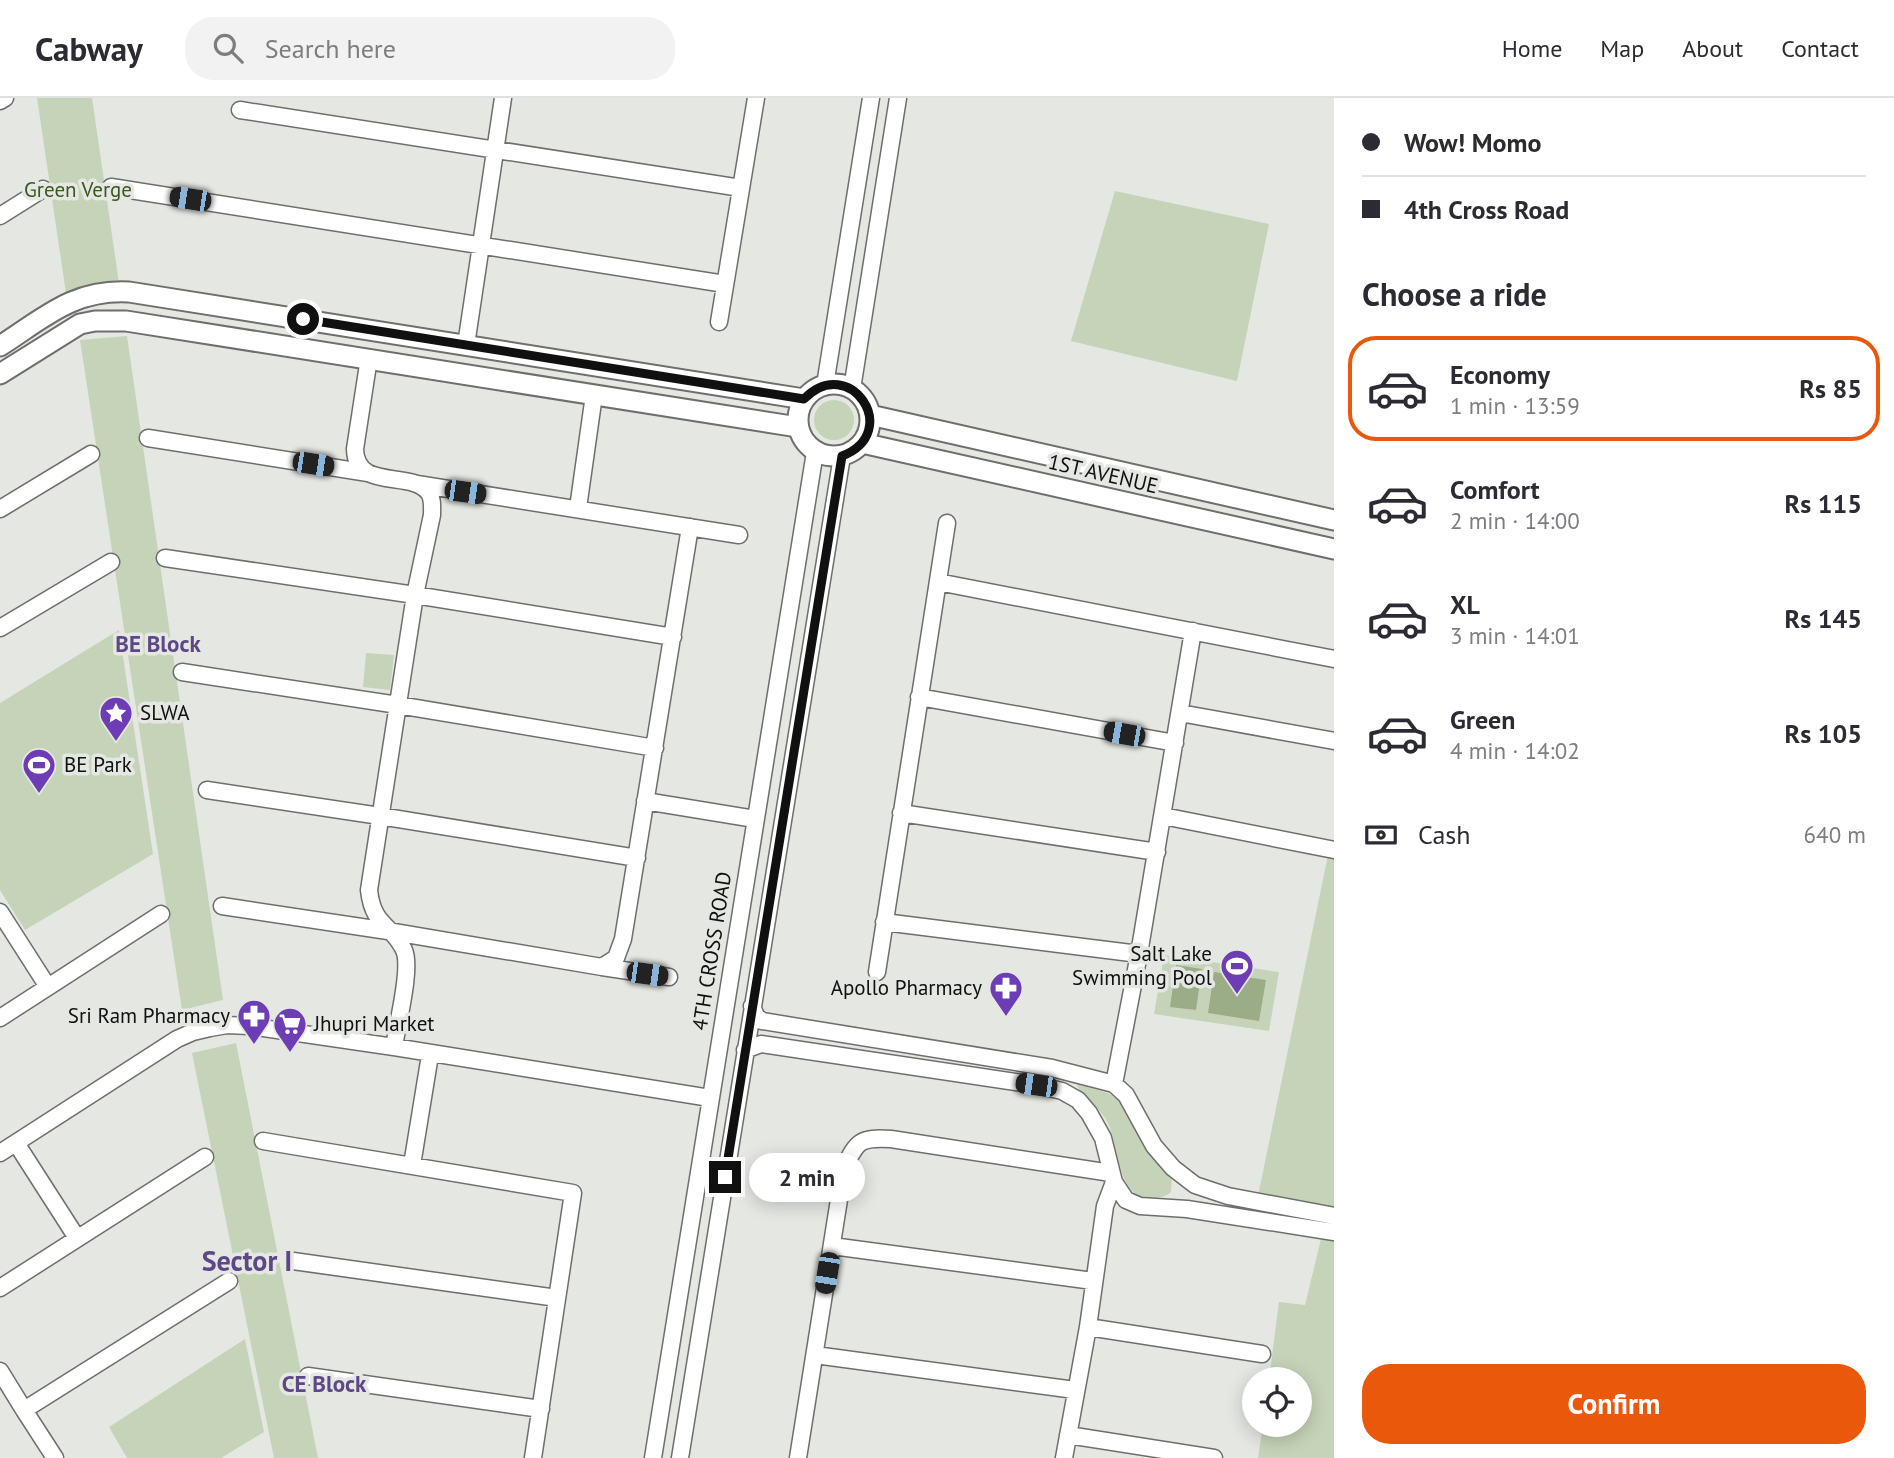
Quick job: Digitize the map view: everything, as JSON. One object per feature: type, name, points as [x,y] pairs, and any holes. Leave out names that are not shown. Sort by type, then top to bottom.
[{"type":"main road","points":[[0,346],[65,304],[86,295],[107,292],[160,296],[804,399]]},
{"type":"main road","points":[[107,292],[108,320]]},
{"type":"main road","points":[[298,347],[303,319]]},
{"type":"main road","points":[[0,374],[80,324],[108,320],[146,323],[798,427]]},
{"type":"main road","points":[[533,385],[537,356]]},
{"type":"main road","points":[[838,384],[852,389],[858,393],[870,415],[868,432],[862,443],[853,452],[842,456],[830,457],[815,452],[808,446],[798,427],[799,408],[804,399],[815,389],[825,385],[838,384]]},
{"type":"main road","points":[[870,415],[1334,520]]},
{"type":"main road","name":"1ST AVENUE","points":[[862,443],[1334,549]]},
{"type":"street","points":[[0,101],[5,98]]},
{"type":"street","points":[[466,345],[503,98]]},
{"type":"street","points":[[719,321],[757,98]]},
{"type":"street","points":[[825,385],[871,98]]},
{"type":"street","points":[[852,389],[898,98]]},
{"type":"street","points":[[240,110],[741,188]]},
{"type":"street","points":[[111,187],[726,284]]},
{"type":"street","points":[[0,216],[43,189]]},
{"type":"street","points":[[368,473],[356,462],[355,449],[369,358]]},
{"type":"street","points":[[578,509],[594,395]]},
{"type":"street","points":[[148,438],[368,473],[422,487],[429,493],[432,515],[415,595],[369,890],[374,914],[400,943],[405,954],[407,968],[394,1047]]},
{"type":"street","name":"4TH CROSS ROAD","points":[[653,1458],[815,452]]},
{"type":"street","points":[[0,509],[91,454]]},
{"type":"street","points":[[680,1458],[842,456]]},
{"type":"street","points":[[406,482],[739,535]]},
{"type":"street","points":[[877,972],[947,523]]},
{"type":"street","points":[[602,967],[616,958],[621,949],[690,527]]},
{"type":"street","points":[[165,558],[673,637]]},
{"type":"street","points":[[0,628],[111,562]]},
{"type":"street","points":[[938,582],[1334,659]]},
{"type":"street","points":[[791,596],[795,591],[805,589],[812,592],[818,602]]},
{"type":"street","points":[[788,615],[794,623],[800,625],[807,625],[815,620]]},
{"type":"street","points":[[1114,1084],[1157,852],[1193,631]]},
{"type":"street","points":[[182,672],[654,748]]},
{"type":"street","points":[[919,697],[1175,743]]},
{"type":"street","points":[[1180,713],[1334,741]]},
{"type":"street","points":[[207,790],[637,858]]},
{"type":"street","points":[[645,801],[755,819]]},
{"type":"street","points":[[901,813],[1157,852]]},
{"type":"street","points":[[1163,816],[1334,850]]},
{"type":"street","points":[[222,906],[669,977]]},
{"type":"street","points":[[0,912],[48,987]]},
{"type":"street","points":[[0,1018],[161,914]]},
{"type":"street","points":[[884,922],[1139,954]]},
{"type":"street","points":[[735,940],[739,935],[749,933],[756,936],[762,946]]},
{"type":"street","points":[[732,959],[738,967],[744,969],[754,968],[759,964]]},
{"type":"street","points":[[752,1006],[762,1021],[1072,1072],[1114,1084],[1126,1095],[1154,1146],[1173,1168],[1195,1185],[1228,1196],[1334,1216]]},
{"type":"street","points":[[0,1153],[177,1039],[192,1032],[236,1025],[394,1047],[430,1055],[710,1098]]},
{"type":"street","points":[[745,1050],[761,1044],[1062,1091],[1078,1100],[1103,1138],[1113,1178],[1125,1200],[1140,1206],[1187,1209],[1334,1231]]},
{"type":"street","points":[[919,1068],[923,1048]]},
{"type":"street","points":[[412,1165],[430,1055]]},
{"type":"street","points":[[1062,1091],[1072,1072]]},
{"type":"street","points":[[798,1458],[844,1168],[854,1147],[862,1140],[871,1138],[891,1139],[1113,1178]]},
{"type":"street","points":[[263,1141],[573,1193],[533,1458]]},
{"type":"street","points":[[16,1143],[77,1238]]},
{"type":"street","points":[[0,1288],[205,1157]]},
{"type":"street","points":[[1064,1458],[1088,1327],[1105,1206],[1113,1178]]},
{"type":"street","points":[[1187,1209],[1195,1185]]},
{"type":"street","points":[[832,1246],[1093,1281]]},
{"type":"street","points":[[293,1261],[557,1298]]},
{"type":"street","points":[[24,1410],[229,1280]]},
{"type":"street","points":[[1088,1327],[1262,1354]]},
{"type":"street","points":[[815,1355],[1075,1390]]},
{"type":"street","points":[[0,1371],[55,1458]]},
{"type":"street","points":[[309,1376],[541,1409]]},
{"type":"street","points":[[1068,1435],[1214,1458]]},
{"type":"green space","name":"Green Verge","points":[[37,98],[92,98],[119,283],[66,293]]},
{"type":"green space","points":[[1115,191],[1269,224],[1237,381],[1071,341]]},
{"type":"green space","points":[[127,336],[223,1000],[182,1010],[80,340]]},
{"type":"green space","points":[[834,400],[842,401],[848,406],[853,412],[853,428],[848,434],[842,439],[834,440],[826,439],[820,434],[815,428],[814,420],[815,412],[820,406],[826,401]]},
{"type":"green space","points":[[119,630],[153,854],[25,930],[0,890],[0,703]]},
{"type":"green space","points":[[366,653],[394,655],[390,690],[363,687]]},
{"type":"green space","points":[[1328,855],[1334,857],[1334,1212],[1258,1196]]},
{"type":"green space","points":[[1164,955],[1279,972],[1269,1031],[1154,1014]]},
{"type":"green space","points":[[236,1043],[318,1458],[274,1458],[192,1053]]},
{"type":"green space","points":[[1077,1084],[1108,1093],[1120,1101],[1150,1150],[1172,1174],[1171,1192],[1151,1198],[1140,1196],[1131,1190],[1125,1181],[1107,1121]]},
{"type":"green space","points":[[1321,1239],[1334,1241],[1334,1458],[1258,1458],[1261,1437],[1312,1437],[1312,1367],[1271,1367],[1279,1302],[1305,1305]]},
{"type":"green space","points":[[245,1339],[264,1432],[221,1458],[127,1458],[109,1427]]},
{"type":"shaded area","points":[[1176,965],[1202,969],[1196,1010],[1170,1007]]},
{"type":"shaded area","name":"Salt Lake Swimming Pool","points":[[1214,972],[1266,980],[1259,1021],[1208,1013]]},
{"type":"place","name":"SLWA","points":[[116,743]]},
{"type":"place","name":"BE Park","points":[[39,795]]},
{"type":"place","name":"Salt Lake Swimming Pool","points":[[1237,996]]},
{"type":"place","name":"Apollo Pharmacy","points":[[1006,1018]]},
{"type":"place","name":"Sri Ram Pharmacy","points":[[254,1046]]},
{"type":"place","name":"Jhupri Market","points":[[290,1054]]},
{"type":"district","name":"BE Block","points":[[158,644]]},
{"type":"district","name":"Sector I","points":[[247,1261]]},
{"type":"district","name":"CE Block","points":[[324,1384]]},
{"type":"route","points":[[303,319],[804,399],[815,389],[838,384],[858,393],[867,406],[870,420],[866,438],[853,452],[842,456],[725,1177]]}]
